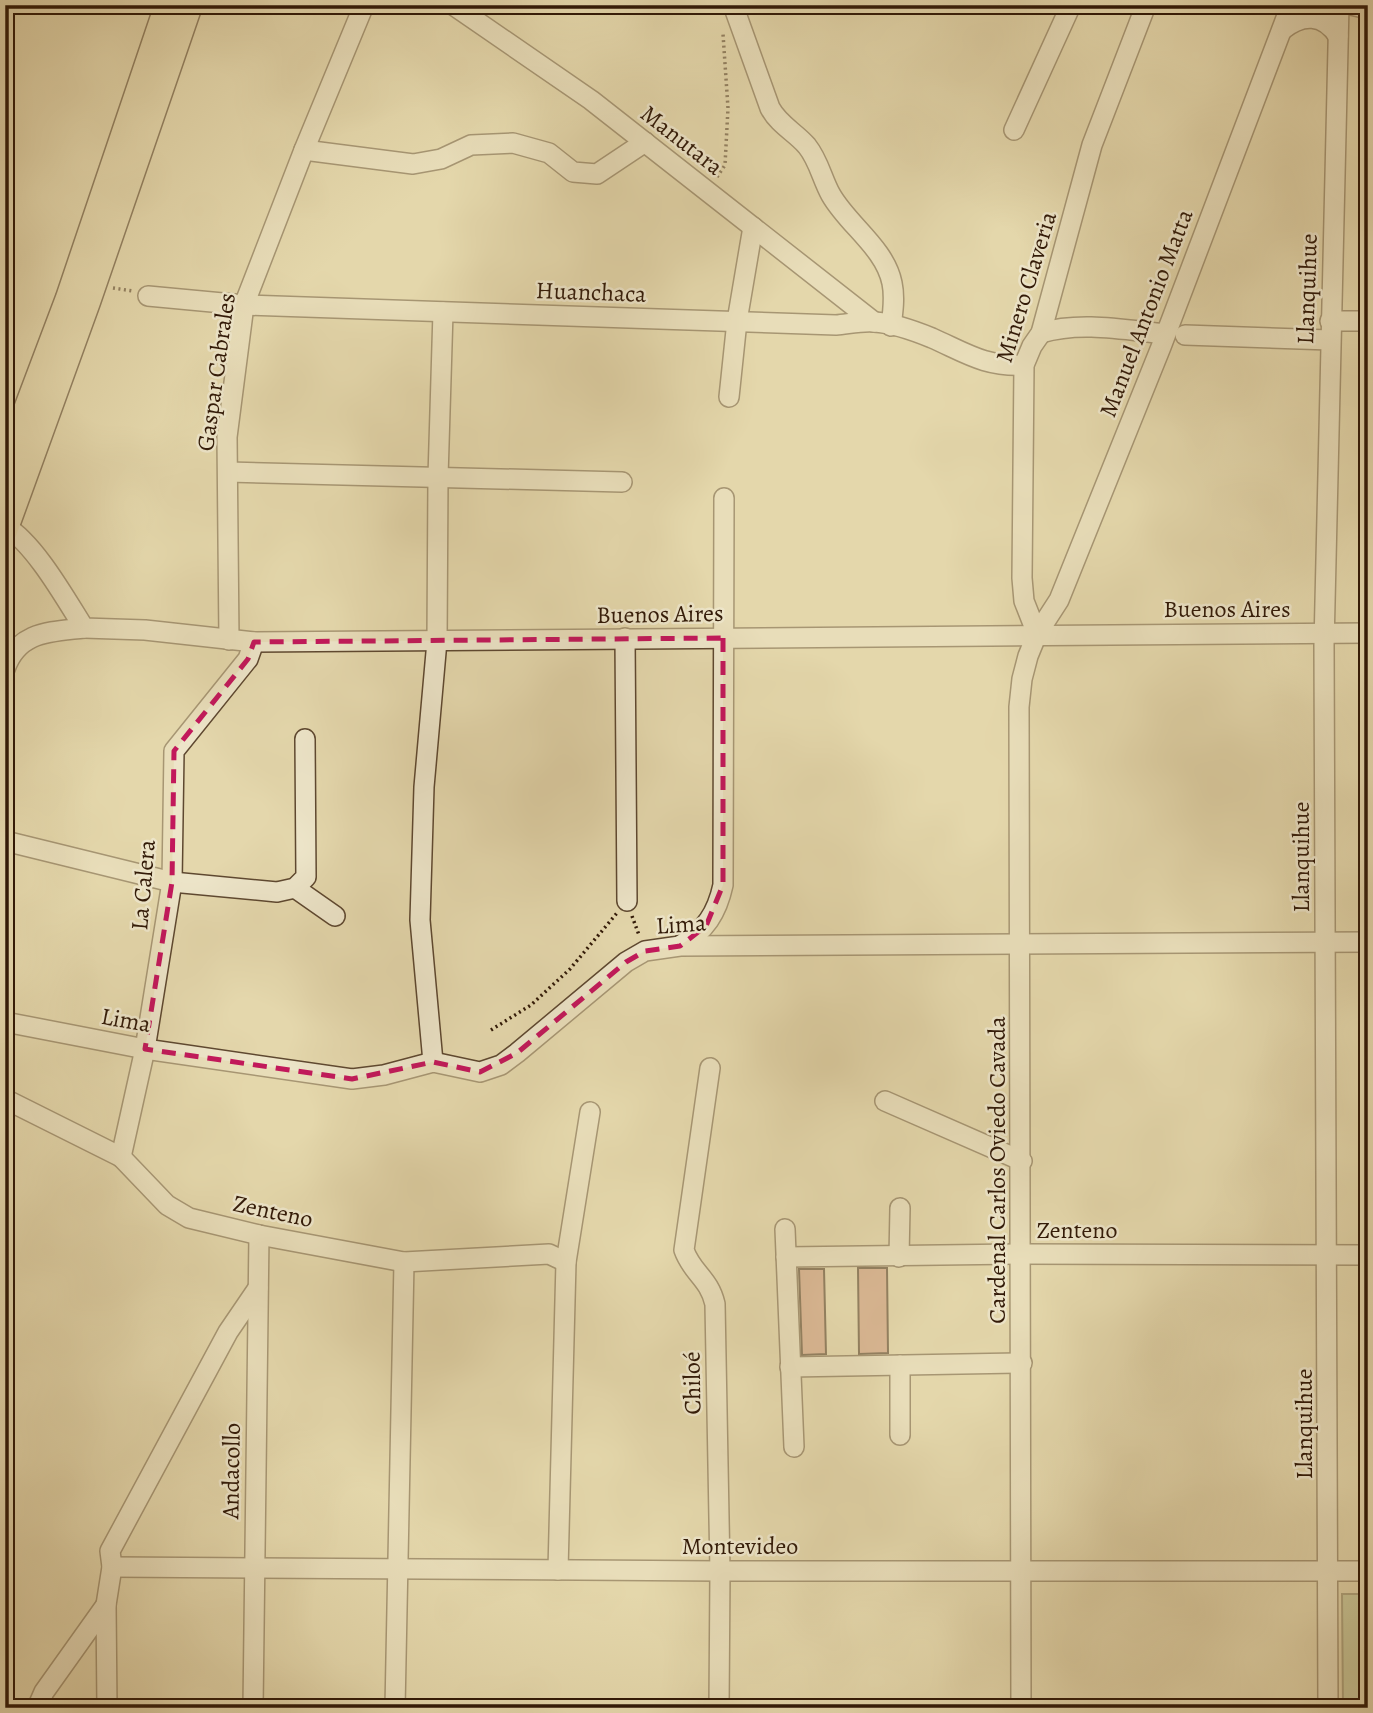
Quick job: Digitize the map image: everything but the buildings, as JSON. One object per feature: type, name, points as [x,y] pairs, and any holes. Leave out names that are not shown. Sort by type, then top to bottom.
[{"type":"main road","points":[[5,465],[68,298],[167,5]]},
{"type":"main road","points":[[6,528],[94,285],[190,5]]},
{"type":"street","name":"Gaspar Cabrales","points":[[229,640],[227,438],[244,305],[303,150],[364,5]]},
{"type":"street","name":"Manutara","points":[[453,5],[591,100],[753,227],[883,324]]},
{"type":"street","points":[[733,5],[777,120],[808,148],[831,195],[854,228],[872,245],[884,262],[892,280],[894,294],[883,324]]},
{"type":"street","points":[[1014,130],[1071,5]]},
{"type":"street","name":"Minero Claveria","points":[[1037,634],[1024,601],[1022,578],[1024,365],[1041,333],[1092,145],[1146,5]]},
{"type":"street","name":"Manuel Antonio Matta","points":[[1037,634],[1059,600],[1292,5]]},
{"type":"street","name":"Llanquihue","points":[[1328,1708],[1324,633],[1339,5]]},
{"type":"street","points":[[1351,5],[1368,9]]},
{"type":"street","points":[[1282,30],[1297,20],[1311,17],[1330,25],[1338,36]]},
{"type":"street","points":[[303,150],[413,164],[441,159],[471,145],[513,143],[549,153],[573,172],[597,174],[645,142]]},
{"type":"street","points":[[729,397],[737,321],[753,227]]},
{"type":"street","name":"Huanchaca","points":[[148,296],[244,305],[836,325],[883,324],[931,338],[968,357],[987,363],[1024,365]]},
{"type":"street","points":[[433,1062],[420,920],[424,787],[437,641],[443,312]]},
{"type":"street","points":[[1185,335],[1330,330],[1368,321]]},
{"type":"street","points":[[1041,333],[1071,327],[1165,334]]},
{"type":"street","points":[[228,472],[622,482]]},
{"type":"street","points":[[680,946],[697,936],[706,926],[720,901],[723,885],[724,498]]},
{"type":"street","points":[[6,528],[17,533],[55,582],[84,628]]},
{"type":"street","name":"Buenos Aires","points":[[5,669],[10,656],[23,642],[43,633],[84,628],[145,630],[254,642],[1368,632]]},
{"type":"street","name":"Cardenal Carlos Oviedo Cavada","points":[[1021,1708],[1019,707],[1022,679],[1037,634]]},
{"type":"street","points":[[625,638],[627,901]]},
{"type":"street","name":"La Calera","points":[[121,1157],[145,1049],[172,881],[174,751],[248,659],[254,642]]},
{"type":"street","points":[[5,841],[172,881],[277,892],[295,888],[306,877],[305,739]]},
{"type":"street","points":[[295,888],[335,916]]},
{"type":"street","name":"Lima","points":[[5,1022],[145,1049],[352,1079],[384,1075],[433,1062],[480,1072],[501,1065],[625,962],[645,951],[680,946],[1368,942]]},
{"type":"street","name":"Chiloé","points":[[710,1068],[684,1250],[688,1262],[711,1289],[715,1304],[720,1571],[719,1708]]},
{"type":"street","name":"Zenteno","points":[[5,1099],[121,1157],[167,1205],[189,1218],[404,1262],[550,1254],[566,1262]]},
{"type":"street","points":[[885,1101],[1022,1161]]},
{"type":"street","points":[[558,1570],[566,1262],[590,1112]]},
{"type":"street","points":[[900,1208],[900,1257]]},
{"type":"street","points":[[785,1229],[794,1447]]},
{"type":"street","name":"Andacollo","points":[[253,1708],[259,1234]]},
{"type":"street","name":"Zenteno","points":[[786,1257],[1022,1254],[1368,1255]]},
{"type":"street","points":[[395,1708],[404,1262]]},
{"type":"street","points":[[107,1708],[106,1605],[112,1567],[112,1545],[228,1332],[258,1288]]},
{"type":"street","points":[[790,1367],[1022,1363]]},
{"type":"street","points":[[900,1365],[900,1435]]},
{"type":"street","name":"Montevideo","points":[[112,1567],[1368,1571]]},
{"type":"street","points":[[37,1708],[44,1692],[106,1605]]},
{"type":"path","points":[[708,191],[725,165],[728,108],[723,31]]},
{"type":"path","points":[[94,285],[121,288],[148,296]]},
{"type":"path","points":[[627,901],[645,951]]},
{"type":"path","points":[[491,1030],[531,1005],[570,969],[627,901]]},
{"type":"highlighted area","points":[[723,638],[723,885],[706,926],[680,946],[645,951],[626,962],[517,1053],[480,1072],[433,1062],[352,1079],[145,1049],[172,882],[174,751],[248,659],[254,642]]},
{"type":"green space","points":[[1342,1594],[1368,1594],[1368,1708],[1343,1708]]}]
